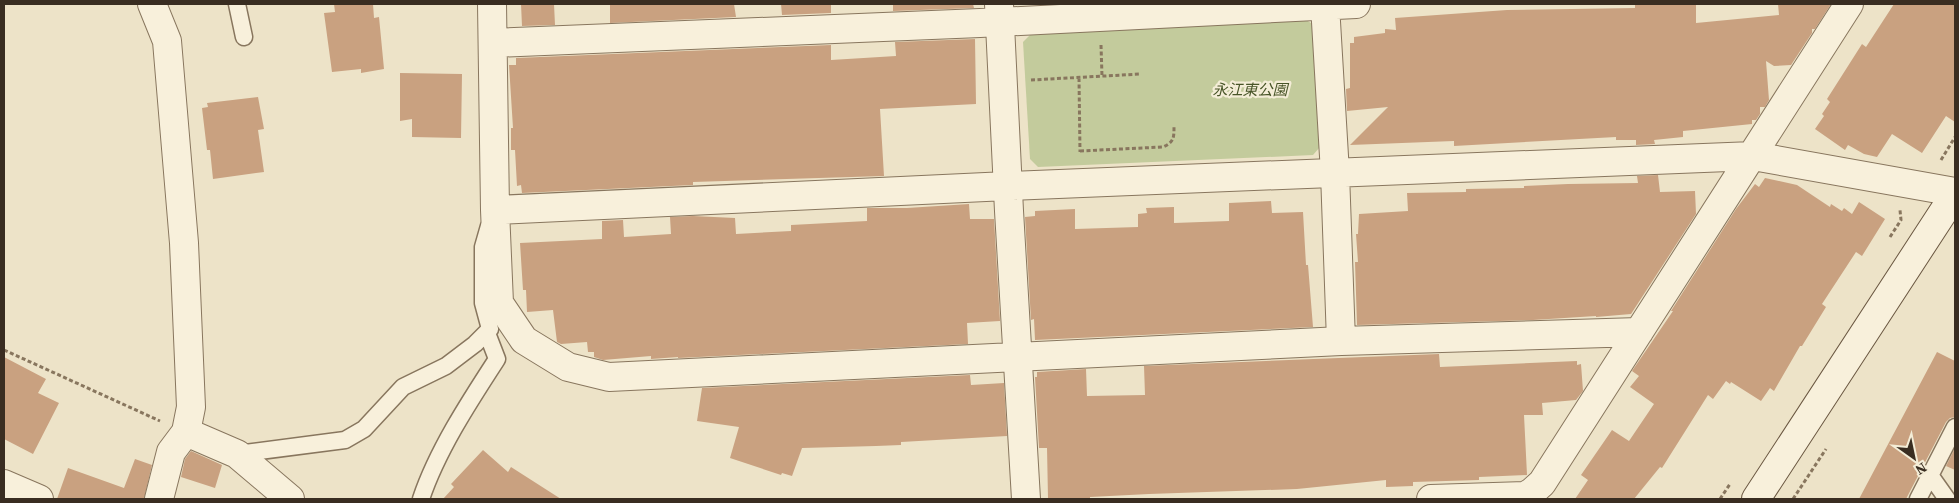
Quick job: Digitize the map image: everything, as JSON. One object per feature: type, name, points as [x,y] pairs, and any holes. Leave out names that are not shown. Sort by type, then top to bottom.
[{"type":"street","points":[[152,4],[166,41],[184,243],[191,407],[186,432],[171,452],[160,499]]},
{"type":"street","points":[[492,4],[495,210],[499,303],[524,340],[568,368],[608,376],[1341,341],[1639,332]]},
{"type":"street","points":[[493,43],[999,13],[1356,4]]},
{"type":"street","points":[[1430,499],[1525,496],[1542,483],[1849,4]]},
{"type":"street","points":[[1325,5],[1335,173],[1341,341]]},
{"type":"street","points":[[999,13],[1007,186],[1026,499]]},
{"type":"street","points":[[495,210],[1007,186],[1753,156],[1955,193],[1756,499]]},
{"type":"street","points":[[186,432],[237,454],[290,499]]},
{"type":"street","points":[[4,484],[38,499]]},
{"type":"lane","points":[[237,4],[244,37]]},
{"type":"lane","points":[[237,454],[345,440],[364,429],[403,387],[446,366],[487,333],[490,329],[483,303],[482,247],[495,210]]},
{"type":"lane","points":[[421,499],[443,451],[473,396],[497,359],[487,333]]},
{"type":"lane","points":[[1918,499],[1955,427]]},
{"type":"lane","points":[[1930,476],[1947,499]]},
{"type":"path","points":[[1101,42],[1102,76]]},
{"type":"path","points":[[1030,80],[1141,74]]},
{"type":"path","points":[[1079,78],[1080,161]]},
{"type":"path","points":[[1080,151],[1163,146],[1171,143],[1174,138],[1174,126]]},
{"type":"path","points":[[1885,245],[1901,220],[1898,206]]},
{"type":"path","points":[[4,350],[186,432]]},
{"type":"path","points":[[1720,499],[1730,483]]},
{"type":"green space","name":"永江東公園","points":[[1306,20],[1316,26],[1320,147],[1313,155],[1038,167],[1030,159],[1023,42],[1033,32]]},
{"type":"building","points":[[334,4],[373,4],[374,18],[379,17],[384,69],[361,73],[361,69],[332,72],[324,13],[335,12]]},
{"type":"building","points":[[521,4],[554,4],[555,25],[522,26]]},
{"type":"building","points":[[610,4],[734,4],[736,17],[610,23]]},
{"type":"building","points":[[781,4],[831,4],[831,13],[782,15]]},
{"type":"building","points":[[893,4],[973,4],[974,8],[893,11]]},
{"type":"building","points":[[1696,4],[1696,23],[1779,15],[1778,4],[1831,4],[1815,29],[1812,29],[1812,33],[1791,65],[1774,66],[1766,61],[1769,100],[1765,107],[1760,107],[1760,114],[1756,120],[1752,120],[1752,124],[1683,131],[1683,137],[1654,140],[1655,144],[1636,145],[1636,140],[1616,140],[1616,137],[1454,146],[1454,141],[1350,145],[1388,107],[1347,111],[1346,89],[1350,88],[1350,43],[1354,43],[1354,37],[1385,33],[1385,29],[1396,30],[1395,18],[1507,10],[1635,8],[1635,5]]},
{"type":"building","points":[[1894,4],[1955,4],[1955,122],[1946,116],[1922,153],[1892,134],[1877,157],[1864,154],[1848,145],[1845,150],[1815,129],[1824,116],[1822,114],[1830,102],[1827,99],[1862,44],[1866,47]]},
{"type":"building","points":[[975,39],[976,104],[880,109],[884,176],[693,182],[693,185],[522,193],[521,185],[517,186],[515,150],[511,150],[511,128],[513,128],[509,65],[516,65],[516,58],[831,45],[831,60],[896,56],[895,42]]},
{"type":"building","points":[[400,73],[462,74],[461,138],[412,137],[412,119],[400,121]]},
{"type":"building","points":[[258,97],[264,129],[258,130],[264,172],[213,179],[202,108],[208,107],[207,103]]},
{"type":"building","points":[[1658,175],[1660,192],[1695,191],[1696,214],[1631,314],[1533,320],[1357,325],[1355,262],[1358,262],[1356,234],[1358,234],[1359,214],[1408,211],[1407,193],[1466,192],[1466,189],[1524,188],[1524,186],[1568,184],[1638,183],[1637,176]]},
{"type":"building","points":[[1765,178],[1797,185],[1830,207],[1831,204],[1842,211],[1844,208],[1852,214],[1859,202],[1885,219],[1862,256],[1856,252],[1822,304],[1826,307],[1802,346],[1800,346],[1774,391],[1770,388],[1761,401],[1731,382],[1730,384],[1726,381],[1713,399],[1708,395],[1662,468],[1660,467],[1634,499],[1575,499],[1588,480],[1581,475],[1612,430],[1629,441],[1654,404],[1630,387],[1639,376],[1632,371],[1673,311],[1671,311],[1736,209],[1755,184],[1759,187]]},
{"type":"building","points":[[1271,201],[1272,213],[1303,212],[1306,265],[1308,265],[1313,327],[1035,340],[1034,319],[1031,320],[1025,217],[1035,216],[1035,211],[1075,209],[1075,229],[1138,227],[1138,214],[1147,213],[1146,208],[1174,207],[1174,223],[1229,221],[1229,203]]},
{"type":"building","points":[[969,204],[970,219],[994,219],[1000,321],[967,323],[968,344],[678,358],[651,359],[651,356],[603,360],[594,357],[594,352],[588,352],[587,342],[561,344],[557,342],[553,310],[527,312],[526,290],[523,290],[520,243],[602,239],[602,221],[623,220],[624,237],[671,234],[670,217],[735,218],[736,234],[791,231],[791,225],[867,221],[867,208],[907,208]]},
{"type":"building","points":[[1937,352],[1955,361],[1955,417],[1950,418],[1946,422],[1906,499],[1859,499]]},
{"type":"building","points":[[1439,354],[1440,367],[1577,361],[1577,365],[1581,364],[1583,391],[1576,400],[1542,403],[1543,415],[1524,415],[1527,475],[1479,477],[1479,480],[1413,482],[1413,486],[1386,487],[1386,480],[1297,489],[1149,494],[1090,497],[1090,499],[1048,498],[1047,448],[1039,448],[1035,377],[1037,377],[1037,372],[1086,369],[1087,396],[1145,395],[1144,366]]},
{"type":"building","points":[[4,357],[46,379],[38,393],[59,403],[33,454],[4,439]]},
{"type":"building","points":[[970,375],[971,385],[1004,383],[1007,436],[901,442],[901,445],[802,448],[792,476],[782,473],[781,475],[730,458],[739,427],[697,421],[702,388]]},
{"type":"building","points":[[1955,448],[1955,470],[1946,466]]},
{"type":"building","points":[[483,450],[508,472],[511,467],[561,499],[443,499],[454,487],[451,484]]},
{"type":"building","points":[[191,451],[222,465],[215,488],[181,477],[185,459]]},
{"type":"building","points":[[135,459],[152,465],[144,499],[57,499],[68,468],[124,488]]}]
